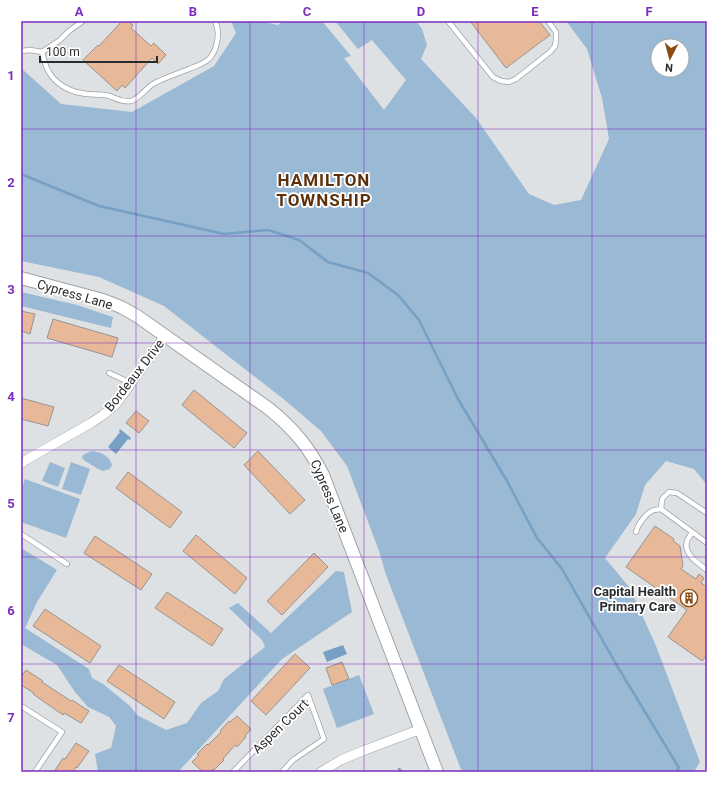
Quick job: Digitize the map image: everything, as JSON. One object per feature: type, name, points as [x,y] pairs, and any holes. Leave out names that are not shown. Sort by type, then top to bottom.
[{"type":"street","name":"Cypress Lane","points":[[21,278],[103,300],[121,307],[137,316],[282,419],[296,433],[316,460],[323,475],[437,772]]},
{"type":"street","name":"Bordeaux Drive","points":[[21,464],[91,423],[116,404],[165,336]]},
{"type":"street","points":[[321,772],[341,760],[421,729]]},
{"type":"lane","points":[[21,51],[30,50],[42,52],[60,40],[69,31],[83,21]]},
{"type":"lane","points":[[42,52],[52,77],[61,85],[82,94],[107,95],[119,100],[132,101],[138,98],[150,85],[202,64],[211,57],[215,51],[218,37],[218,30],[215,21]]},
{"type":"lane","points":[[448,21],[493,77],[501,81],[509,82],[516,79],[550,52],[555,46],[556,32],[548,21]]},
{"type":"lane","points":[[109,373],[131,383]]},
{"type":"lane","points":[[661,509],[662,499],[669,492],[677,492],[707,514]]},
{"type":"lane","points":[[636,532],[638,526],[644,518],[652,511],[661,509],[707,543]]},
{"type":"lane","points":[[692,532],[687,541],[687,549],[693,559],[707,570]]},
{"type":"lane","points":[[21,534],[67,564]]},
{"type":"lane","name":"Aspen Court","points":[[233,772],[308,695],[324,739],[294,760],[282,772]]},
{"type":"lane","points":[[21,706],[62,732],[35,772]]},
{"type":"shaded area","points":[[231,21],[259,21],[278,25],[283,21],[322,21],[351,56],[344,58],[384,110],[406,80],[372,40],[358,49],[335,21],[416,21],[422,29],[427,45],[421,59],[476,118],[529,194],[554,205],[581,200],[609,139],[602,98],[587,49],[566,21],[707,21],[707,485],[694,469],[666,461],[645,485],[636,514],[605,558],[630,588],[656,646],[700,762],[694,772],[462,772],[386,575],[379,551],[347,466],[321,431],[286,401],[164,306],[99,277],[21,261],[21,68],[61,104],[132,112],[214,66],[236,33]]},
{"type":"shaded area","points":[[21,292],[77,305],[113,317],[111,328],[21,306]]},
{"type":"shaded area","points":[[120,429],[131,438],[130,440],[128,439],[116,454],[108,447],[120,432]]},
{"type":"shaded area","points":[[91,451],[107,456],[112,465],[110,469],[103,471],[82,458],[83,455]]},
{"type":"shaded area","points":[[50,462],[65,468],[58,487],[42,481]]},
{"type":"shaded area","points":[[71,462],[90,469],[81,495],[62,489]]},
{"type":"shaded area","points":[[25,479],[80,499],[66,538],[21,522],[21,490]]},
{"type":"shaded area","points":[[21,548],[57,570],[37,602],[25,628],[89,669],[92,678],[103,684],[130,706],[137,715],[166,730],[187,723],[201,703],[218,691],[224,679],[265,647],[262,640],[229,608],[238,603],[271,633],[336,571],[344,572],[352,612],[282,659],[178,772],[98,772],[95,754],[111,748],[116,726],[109,717],[88,707],[75,692],[57,665],[21,644]]},
{"type":"shaded area","points":[[343,645],[347,654],[327,662],[323,652]]},
{"type":"shaded area","points":[[359,675],[374,714],[337,728],[323,689]]},
{"type":"building","points":[[122,21],[128,21],[133,25],[131,28],[151,46],[154,43],[166,55],[158,64],[152,58],[125,88],[122,85],[117,91],[83,60],[98,45],[99,46]]},
{"type":"building","points":[[470,21],[539,21],[550,35],[506,68]]},
{"type":"building","points":[[21,311],[35,314],[30,334],[21,331]]},
{"type":"building","points":[[53,319],[118,338],[112,357],[47,338]]},
{"type":"building","points":[[194,390],[247,433],[234,448],[182,405]]},
{"type":"building","points":[[21,398],[54,407],[48,426],[21,419]]},
{"type":"building","points":[[136,411],[149,421],[139,433],[126,423]]},
{"type":"building","points":[[258,451],[305,500],[290,514],[244,465]]},
{"type":"building","points":[[128,472],[182,512],[170,528],[116,488]]},
{"type":"building","name":"Capital Health Primary Care","points":[[655,526],[674,539],[673,541],[680,546],[683,566],[681,569],[696,579],[699,574],[704,578],[701,583],[707,587],[707,655],[702,661],[668,637],[687,610],[626,567]]},
{"type":"building","points":[[196,535],[247,578],[235,594],[183,551]]},
{"type":"building","points":[[95,536],[152,574],[141,590],[84,553]]},
{"type":"building","points":[[314,553],[328,567],[282,615],[267,601]]},
{"type":"building","points":[[167,592],[223,629],[212,646],[155,608]]},
{"type":"building","points":[[45,609],[101,646],[90,663],[33,626]]},
{"type":"building","points":[[295,654],[310,668],[266,715],[251,701]]},
{"type":"building","points":[[342,662],[349,679],[332,685],[326,668]]},
{"type":"building","points":[[119,665],[175,702],[164,719],[107,681]]},
{"type":"building","points":[[26,670],[71,701],[72,700],[89,711],[81,723],[64,713],[63,715],[21,685],[21,677]]},
{"type":"building","points":[[237,716],[251,729],[237,747],[235,745],[223,759],[224,760],[214,770],[213,769],[210,772],[203,772],[192,762],[199,755],[197,754],[221,732],[220,731],[229,721],[230,722]]},
{"type":"building","points":[[76,743],[89,751],[77,768],[76,767],[73,772],[54,772],[63,758],[65,759]]},
{"type":"waterway","points":[[21,174],[99,206],[224,234],[268,230],[299,240],[328,262],[368,273],[398,295],[419,320],[458,399],[507,481],[537,538],[562,569],[616,664],[679,768],[676,772]]},
{"type":"waterway","points":[[399,769],[402,772]]},
{"type":"place","name":"Capital Health Primary Care","points":[[689,598]]},
{"type":"district","name":"HAMILTON TOWNSHIP","points":[[324,190]]}]
